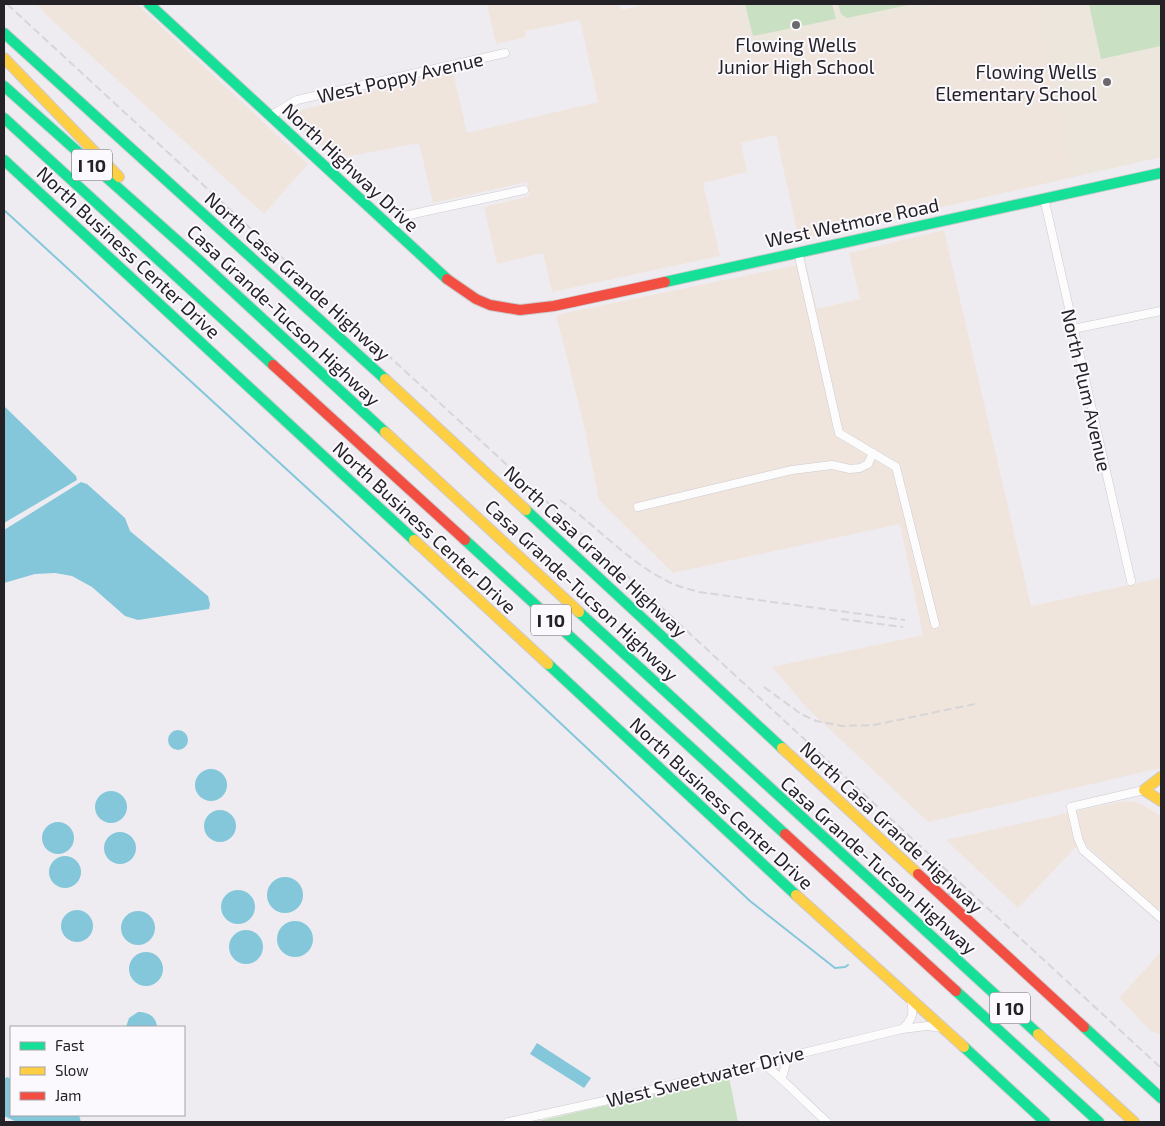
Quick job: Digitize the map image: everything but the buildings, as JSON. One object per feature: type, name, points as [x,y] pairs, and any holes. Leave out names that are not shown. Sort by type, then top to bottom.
[{"type":"main road","name":"North Highway Drive","points":[[149,4],[458,288],[477,300],[508,309],[529,311],[550,307]]},
{"type":"main road","name":"North Casa Grande Highway","points":[[4,32],[366,361],[1161,1098]]},
{"type":"main road","points":[[4,58],[181,244]]},
{"type":"main road","name":"Casa Grande-Tucson Highway","points":[[4,86],[181,244],[766,786],[894,900],[1134,1122]]},
{"type":"main road","name":"I 10","points":[[4,120],[1099,1122]]},
{"type":"main road","name":"North Business Center Drive","points":[[4,160],[806,904],[1045,1122]]},
{"type":"main road","name":"West Wetmore Road","points":[[550,307],[1161,173]]},
{"type":"main road","points":[[1161,777],[1144,790],[1161,801]]},
{"type":"street","name":"West Poppy Avenue","points":[[270,116],[298,100],[504,53]]},
{"type":"street","points":[[391,228],[404,216],[524,190]]},
{"type":"street","name":"North Plum Avenue","points":[[1044,198],[1131,581]]},
{"type":"street","points":[[798,252],[839,433],[896,467],[935,624]]},
{"type":"street","points":[[1073,329],[1161,311]]},
{"type":"street","points":[[638,507],[792,470],[832,465],[850,469],[860,468],[868,464],[873,453]]},
{"type":"street","points":[[1144,790],[1071,807],[1080,845],[1083,850],[1161,918]]},
{"type":"street","points":[[902,1029],[910,1022],[912,1015],[913,1008],[910,997]]},
{"type":"street","name":"West Sweetwater Drive","points":[[508,1122],[613,1099],[902,1029],[927,1026],[944,1029]]},
{"type":"street","points":[[782,1078],[786,1062],[790,1056]]},
{"type":"street","points":[[762,1062],[782,1078],[793,1091],[827,1122]]},
{"type":"shaded area","points":[[37,4],[137,4],[308,164],[264,214],[44,13]]},
{"type":"shaded area","points":[[487,4],[619,4],[621,10],[649,4],[735,4],[746,48],[943,4],[1036,4],[1074,177],[799,240],[776,135],[741,143],[747,172],[703,183],[720,256],[552,292],[543,253],[497,264],[484,207],[530,196],[527,182],[433,203],[419,143],[339,158],[306,135],[296,111],[359,96],[359,93],[453,72],[467,133],[598,102],[580,20],[525,31],[526,37],[496,44]]},
{"type":"shaded area","name":"Flowing Wells Junior High School","points":[[735,4],[944,4],[746,48]]},
{"type":"shaded area","name":"Flowing Wells Elementary School","points":[[1036,4],[1161,4],[1161,157],[1074,177]]},
{"type":"shaded area","points":[[944,230],[1031,606],[1161,578],[1161,768],[928,822],[806,707],[772,667],[923,635],[900,524],[673,573],[599,500],[583,421],[556,315],[806,263],[817,309],[860,299],[849,253]]},
{"type":"shaded area","points":[[1132,801],[1143,805],[1161,816],[1161,909],[1153,907],[1084,843],[1075,848],[1018,908],[946,840],[1117,802]]},
{"type":"shaded area","points":[[1161,952],[1161,1035],[1151,1031],[1119,998]]},
{"type":"green space","points":[[745,4],[832,4],[836,19],[753,36]]},
{"type":"green space","points":[[838,4],[913,4],[847,18],[841,14]]},
{"type":"green space","points":[[1089,4],[1161,4],[1161,46],[1101,59]]},
{"type":"green space","points":[[729,1077],[738,1122],[534,1122]]},
{"type":"water","points":[[4,406],[76,476],[77,480],[4,523]]},
{"type":"water","points":[[81,482],[87,484],[125,518],[130,531],[208,596],[209,609],[138,620],[125,616],[92,587],[72,576],[55,573],[35,574],[4,583],[4,530]]},
{"type":"water","points":[[174,730],[182,730],[188,736],[188,744],[182,750],[174,750],[168,744],[168,736]]},
{"type":"water","points":[[211,769],[223,773],[227,785],[223,797],[211,801],[199,797],[195,785],[199,773]]},
{"type":"water","points":[[111,791],[117,792],[122,796],[126,801],[126,813],[122,818],[117,822],[111,823],[105,822],[100,818],[96,813],[95,807],[96,801],[100,796],[105,792]]},
{"type":"water","points":[[220,810],[226,811],[231,815],[235,820],[235,832],[231,837],[226,841],[220,842],[214,841],[209,837],[205,832],[204,826],[205,820],[209,815],[214,811]]},
{"type":"water","points":[[58,822],[64,823],[69,827],[73,832],[73,844],[69,849],[64,853],[58,854],[52,853],[47,849],[43,844],[42,838],[43,832],[47,827],[52,823]]},
{"type":"water","points":[[120,832],[126,833],[131,837],[135,842],[135,854],[131,859],[126,863],[120,864],[114,863],[109,859],[105,854],[104,848],[105,842],[109,837],[114,833]]},
{"type":"water","points":[[65,856],[71,857],[76,861],[80,866],[80,878],[76,883],[71,887],[65,888],[59,887],[54,883],[50,878],[49,872],[50,866],[54,861],[59,857]]},
{"type":"water","points":[[285,877],[292,878],[298,882],[302,888],[302,902],[298,908],[292,912],[285,913],[278,912],[272,908],[268,902],[267,895],[268,888],[272,882],[278,878]]},
{"type":"water","points":[[238,890],[245,891],[250,895],[254,900],[254,914],[250,919],[245,923],[238,924],[231,923],[226,919],[222,914],[221,907],[222,900],[226,895],[231,891]]},
{"type":"water","points":[[77,910],[83,911],[88,915],[92,920],[92,932],[88,937],[83,941],[77,942],[71,941],[66,937],[62,932],[61,926],[62,920],[66,915],[71,911]]},
{"type":"water","points":[[138,911],[150,916],[155,928],[150,940],[138,945],[126,940],[121,928],[126,916]]},
{"type":"water","points":[[295,921],[302,922],[308,926],[312,932],[312,946],[308,952],[302,956],[295,957],[288,956],[282,952],[278,946],[277,939],[278,932],[282,926],[288,922]]},
{"type":"water","points":[[246,930],[253,931],[258,935],[262,940],[262,954],[258,959],[253,963],[246,964],[239,963],[234,959],[230,954],[229,947],[230,940],[234,935],[239,931]]},
{"type":"water","points":[[146,952],[153,953],[158,957],[162,962],[162,976],[158,981],[153,985],[146,986],[139,985],[134,981],[130,976],[129,969],[130,962],[134,957],[139,953]]},
{"type":"water","points":[[138,1012],[145,1013],[151,1015],[157,1026],[126,1026],[129,1018]]},
{"type":"water","points":[[537,1043],[591,1078],[584,1088],[530,1054]]},
{"type":"water","points":[[7,1077],[10,1078],[10,1116],[79,1116],[81,1122],[17,1122],[4,1116],[4,1079]]},
{"type":"waterway","points":[[4,210],[427,598],[750,901],[835,968],[848,965]]},
{"type":"waterway","points":[[949,894],[953,893],[960,896],[966,902]]},
{"type":"waterway","points":[[692,1122],[701,1122]]},
{"type":"railway","points":[[7,4],[1161,1068]]},
{"type":"railway","points":[[560,500],[626,554],[654,574],[680,587],[699,592],[905,620]]},
{"type":"railway","points":[[841,619],[903,627]]},
{"type":"railway","points":[[764,687],[801,714],[816,721],[842,726],[874,725],[975,704]]},
{"type":"traffic: fast","points":[[149,4],[447,279]]},
{"type":"traffic: fast","points":[[4,33],[385,379]]},
{"type":"traffic: fast","points":[[4,86],[199,260],[385,432]]},
{"type":"traffic: fast","points":[[4,118],[273,365]]},
{"type":"traffic: fast","points":[[4,160],[414,540]]},
{"type":"traffic: fast","points":[[665,282],[1161,173]]},
{"type":"traffic: fast","points":[[526,510],[782,748]]},
{"type":"traffic: fast","points":[[465,540],[785,834]]},
{"type":"traffic: fast","points":[[579,612],[1038,1034]]},
{"type":"traffic: fast","points":[[548,664],[796,895]]},
{"type":"traffic: fast","points":[[956,991],[1099,1122]]},
{"type":"traffic: fast","points":[[1084,1027],[1161,1098]]},
{"type":"traffic: fast","points":[[964,1047],[1045,1122]]},
{"type":"traffic: slow","points":[[4,58],[119,177]]},
{"type":"traffic: slow","points":[[385,379],[526,510]]},
{"type":"traffic: slow","points":[[385,432],[579,612]]},
{"type":"traffic: slow","points":[[414,540],[548,664]]},
{"type":"traffic: slow","points":[[782,748],[918,874]]},
{"type":"traffic: slow","points":[[1161,777],[1144,790],[1161,801]]},
{"type":"traffic: slow","points":[[796,895],[964,1047]]},
{"type":"traffic: slow","points":[[1038,1034],[1134,1122]]},
{"type":"traffic: jam","points":[[447,279],[476,299],[490,305],[520,310],[554,306],[665,282]]},
{"type":"traffic: jam","points":[[273,365],[465,540]]},
{"type":"traffic: jam","points":[[785,834],[956,991]]},
{"type":"traffic: jam","points":[[918,874],[1084,1027]]},
{"type":"place","name":"Flowing Wells Junior High School","points":[[796,25]]},
{"type":"place","name":"Flowing Wells Elementary School","points":[[1107,82]]}]
